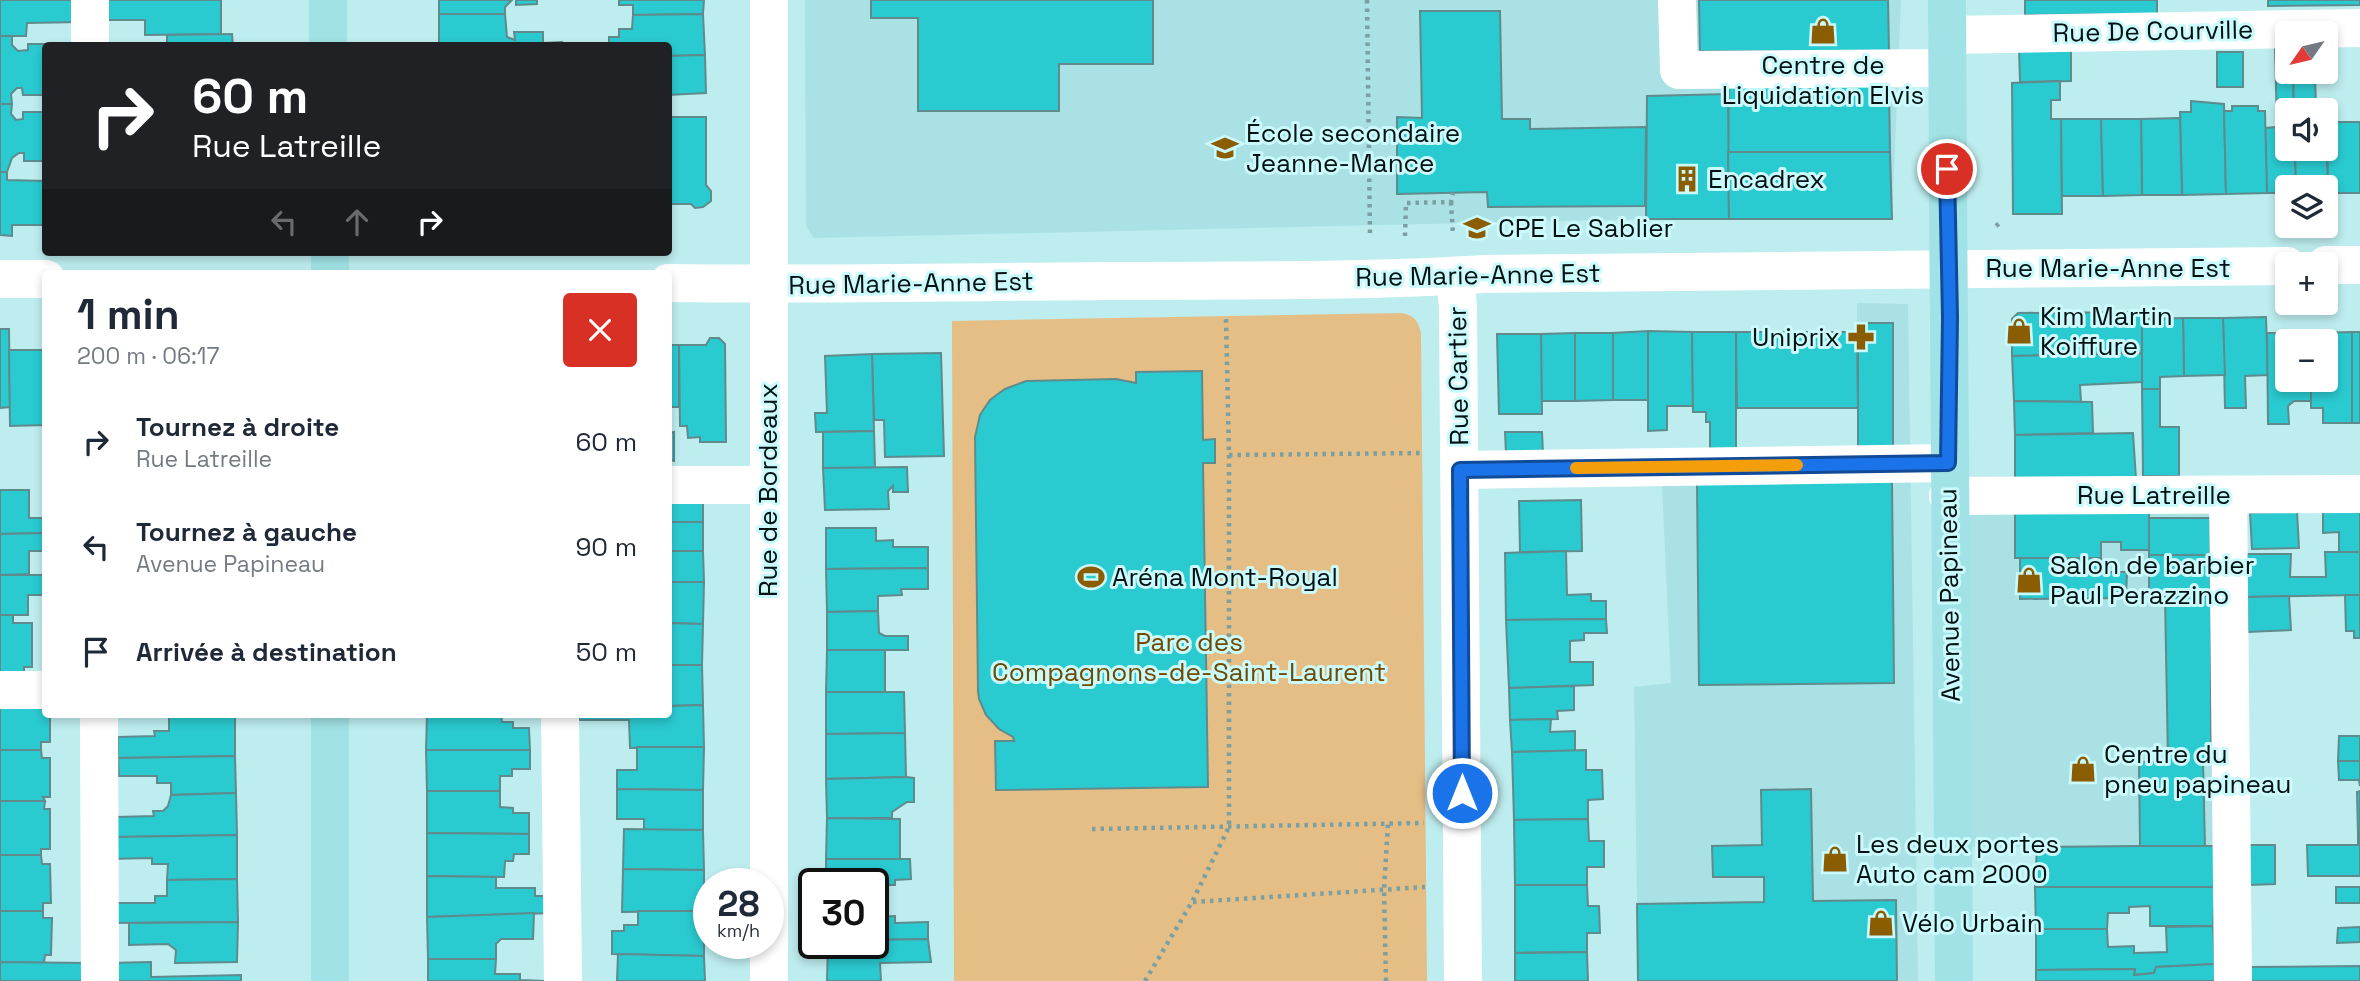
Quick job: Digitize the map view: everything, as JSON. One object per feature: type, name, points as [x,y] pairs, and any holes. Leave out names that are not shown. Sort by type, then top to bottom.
[{"type":"main road","points":[[328,0],[328,42]]},
{"type":"main road","name":"Avenue Papineau","points":[[1947,34],[1948,479],[1954,981]]},
{"type":"main road","points":[[330,718],[330,981]]},
{"type":"street","points":[[90,0],[90,42]]},
{"type":"street","name":"Rue de Bordeaux","points":[[769,0],[769,981]]},
{"type":"street","name":"Rue De Courville","points":[[1678,0],[1679,70],[1947,34],[2226,15],[2360,28]]},
{"type":"street","points":[[2338,265],[2360,265]]},
{"type":"street","name":"Rue Marie-Anne Est","points":[[672,283],[2275,266]]},
{"type":"street","name":"Rue Cartier","points":[[1455,276],[1458,307],[1443,461],[1463,981]]},
{"type":"street","points":[[0,279],[42,279]]},
{"type":"street","name":"Rue Latreille","points":[[1443,461],[1948,479],[2228,495],[2360,494]]},
{"type":"street","points":[[672,485],[768,485]]},
{"type":"street","points":[[2228,495],[2234,981]]},
{"type":"street","points":[[0,690],[42,690]]},
{"type":"street","points":[[99,718],[100,981]]},
{"type":"street","points":[[560,718],[563,981]]},
{"type":"path","points":[[1367,0],[1370,237]]},
{"type":"path","points":[[1452,193],[1453,235]]},
{"type":"path","points":[[1405,236],[1406,203],[1451,202]]},
{"type":"path","points":[[1996,226],[2002,221]]},
{"type":"path","points":[[1145,981],[1192,902],[1229,827],[1229,455],[1225,311]]},
{"type":"path","points":[[1229,455],[1443,461]]},
{"type":"path","points":[[1092,829],[1430,823]]},
{"type":"path","points":[[1386,981],[1384,889],[1388,824]]},
{"type":"path","points":[[1192,902],[1431,887]]},
{"type":"shaded area","name":"École secondaire Jeanne-Mance","points":[[805,0],[1901,0],[1892,219],[1646,219],[814,238],[806,226]]},
{"type":"shaded area","points":[[1857,303],[1908,304],[1918,981],[1638,981],[1634,687],[1671,683],[1661,463],[1858,458]]},
{"type":"shaded area","points":[[2228,495],[2232,849],[2140,846],[1955,847],[1948,496]]},
{"type":"green space","name":"Parc des Compagnons-de-Saint-Laurent","points":[[1402,313],[1415,319],[1421,333],[1427,981],[954,981],[952,321]]},
{"type":"building","points":[[0,0],[80,0],[81,22],[27,23],[26,36],[0,36]]},
{"type":"building","points":[[103,0],[221,0],[221,34],[145,35],[145,20],[103,20]]},
{"type":"building","points":[[439,0],[512,0],[505,7],[505,14],[439,14]]},
{"type":"building","points":[[516,0],[537,0],[537,4],[516,5]]},
{"type":"building","points":[[619,0],[704,0],[703,14],[633,15],[633,5],[619,5]]},
{"type":"building","points":[[871,0],[1153,0],[1153,64],[1059,64],[1059,111],[918,111],[918,18],[871,18]]},
{"type":"building","points":[[1699,0],[1888,0],[1889,52],[1700,51]]},
{"type":"building","points":[[2025,0],[2157,0],[2157,14],[2025,15]]},
{"type":"building","points":[[2268,0],[2360,0],[2360,5],[2268,6]]},
{"type":"building","name":"CPE Le Sablier","points":[[1420,11],[1500,11],[1502,119],[1530,119],[1530,129],[1646,127],[1645,206],[1488,207],[1487,192],[1397,194],[1397,117],[1422,118]]},
{"type":"building","points":[[439,14],[505,14],[507,37],[515,40],[514,32],[543,32],[543,42],[439,42]]},
{"type":"building","points":[[703,14],[705,55],[672,56],[672,42],[609,42],[609,37],[619,37],[619,29],[632,29],[633,15]]},
{"type":"building","points":[[232,34],[233,42],[167,42],[167,35]]},
{"type":"building","points":[[0,36],[12,36],[12,45],[18,51],[28,50],[28,44],[42,44],[42,95],[23,95],[22,88],[17,88],[11,94],[12,104],[0,104]]},
{"type":"building","points":[[2071,47],[2071,81],[2020,82],[2019,48]]},
{"type":"building","points":[[2217,52],[2243,52],[2243,87],[2217,87]]},
{"type":"building","points":[[705,55],[706,93],[672,95],[672,56]]},
{"type":"building","points":[[2060,81],[2060,100],[2051,100],[2051,119],[2061,119],[2062,214],[2013,214],[2012,83]]},
{"type":"building","points":[[2276,84],[2293,84],[2294,98],[2276,98]]},
{"type":"building","points":[[2293,84],[2315,84],[2316,98],[2294,98]]},
{"type":"building","points":[[1729,85],[1774,87],[1774,102],[1791,101],[1792,86],[1889,85],[1890,152],[1728,152]]},
{"type":"building","name":"Encadrex","points":[[1728,94],[1729,219],[1646,219],[1647,96]]},
{"type":"building","points":[[2191,101],[2224,104],[2226,194],[2182,195],[2180,112],[2191,112]]},
{"type":"building","points":[[0,104],[12,104],[11,114],[16,120],[23,119],[23,112],[42,112],[42,161],[24,161],[24,153],[19,153],[12,158],[7,172],[0,172]]},
{"type":"building","points":[[2232,106],[2258,106],[2258,111],[2265,111],[2267,193],[2226,194],[2224,111],[2232,111]]},
{"type":"building","points":[[672,117],[706,117],[706,185],[711,191],[711,201],[703,207],[695,208],[691,204],[672,204]]},
{"type":"building","points":[[2180,118],[2182,195],[2142,195],[2141,119]]},
{"type":"building","points":[[2061,119],[2101,119],[2103,196],[2062,196]]},
{"type":"building","points":[[2101,119],[2141,119],[2142,195],[2103,196]]},
{"type":"building","points":[[2338,122],[2360,122],[2360,193],[2338,193],[2338,175],[2328,175],[2328,161],[2338,161]]},
{"type":"building","points":[[2275,127],[2275,161],[2295,161],[2296,175],[2275,175],[2275,193],[2267,193],[2265,128]]},
{"type":"building","points":[[1728,152],[1890,152],[1892,219],[1729,219]]},
{"type":"building","points":[[2295,161],[2327,161],[2327,175],[2296,175]]},
{"type":"building","points":[[0,172],[7,172],[7,180],[42,181],[42,225],[12,225],[12,236],[0,235]]},
{"type":"building","points":[[2143,312],[2142,353],[2012,356],[2012,319],[2018,313]]},
{"type":"building","points":[[2266,317],[2268,375],[2245,376],[2246,408],[2225,408],[2223,318]]},
{"type":"building","points":[[2183,318],[2223,318],[2225,375],[2184,376]]},
{"type":"building","points":[[2183,318],[2184,376],[2160,377],[2160,389],[2142,389],[2142,319]]},
{"type":"building","points":[[1858,323],[1893,323],[1893,448],[1858,448]]},
{"type":"building","points":[[0,329],[9,329],[10,407],[0,408]]},
{"type":"building","points":[[1648,331],[1692,332],[1693,406],[1667,406],[1667,430],[1648,431]]},
{"type":"building","points":[[1648,331],[1648,400],[1613,400],[1613,333]]},
{"type":"building","points":[[1692,332],[1736,332],[1736,450],[1710,450],[1710,422],[1706,422],[1706,412],[1693,412]]},
{"type":"building","points":[[1736,332],[1857,332],[1858,408],[1737,408]]},
{"type":"building","points":[[2338,332],[2352,332],[2352,423],[2323,423],[2323,408],[2311,408],[2311,392],[2338,392]]},
{"type":"building","points":[[2352,332],[2360,332],[2360,423],[2352,423]]},
{"type":"building","points":[[1575,333],[1613,333],[1613,400],[1575,401]]},
{"type":"building","points":[[1575,333],[1575,401],[1541,401],[1541,334]]},
{"type":"building","points":[[2267,333],[2275,333],[2275,392],[2311,392],[2311,401],[2294,401],[2288,406],[2289,424],[2268,424]]},
{"type":"building","points":[[1497,334],[1541,334],[1542,414],[1499,414]]},
{"type":"building","points":[[710,338],[719,338],[725,344],[726,442],[700,442],[700,437],[688,438],[687,426],[680,426],[679,345],[706,345]]},
{"type":"building","points":[[672,345],[679,345],[679,407],[672,407]]},
{"type":"building","points":[[9,350],[42,350],[42,425],[10,426]]},
{"type":"building","points":[[941,353],[944,456],[885,457],[884,420],[874,420],[872,354]]},
{"type":"building","points":[[2142,353],[2142,382],[2080,385],[2081,402],[2014,401],[2012,356]]},
{"type":"building","points":[[872,354],[874,431],[816,432],[815,413],[827,413],[825,356]]},
{"type":"building","name":"Aréna Mont-Royal","points":[[1202,371],[1203,440],[1215,439],[1215,463],[1203,463],[1208,787],[996,790],[995,741],[1014,741],[1013,737],[999,729],[986,715],[978,691],[975,437],[980,415],[990,400],[1005,389],[1026,381],[1116,379],[1136,383],[1136,372]]},
{"type":"building","points":[[2142,389],[2160,389],[2160,427],[2179,427],[2179,476],[2143,476]]},
{"type":"building","points":[[2014,401],[2092,402],[2093,433],[2015,435]]},
{"type":"building","points":[[874,431],[875,468],[823,468],[823,432]]},
{"type":"building","points":[[674,432],[674,461],[672,460]]},
{"type":"building","points":[[1505,432],[1542,432],[1543,454],[1506,454]]},
{"type":"building","points":[[2133,433],[2136,479],[2015,482],[2015,435]]},
{"type":"building","points":[[907,467],[908,492],[893,492],[893,486],[888,491],[889,509],[825,510],[823,468]]},
{"type":"building","points":[[1892,481],[1894,683],[1699,685],[1697,483]]},
{"type":"building","points":[[0,490],[29,490],[29,518],[42,518],[42,533],[0,534]]},
{"type":"building","points":[[672,496],[703,496],[703,522],[672,522]]},
{"type":"building","points":[[1581,500],[1582,551],[1520,552],[1519,501]]},
{"type":"building","points":[[2149,509],[2149,550],[2121,550],[2121,542],[2101,542],[2101,558],[2015,558],[2015,510]]},
{"type":"building","points":[[2297,511],[2299,548],[2252,549],[2250,513]]},
{"type":"building","points":[[2360,511],[2360,552],[2339,552],[2339,532],[2323,533],[2323,512]]},
{"type":"building","points":[[2149,518],[2210,518],[2210,555],[2149,555]]},
{"type":"building","points":[[672,522],[703,522],[703,551],[672,551]]},
{"type":"building","points":[[826,528],[876,528],[876,541],[893,540],[893,547],[928,547],[928,568],[826,569]]},
{"type":"building","points":[[42,533],[42,551],[29,551],[29,574],[0,575],[0,534]]},
{"type":"building","points":[[672,551],[703,551],[704,582],[672,582]]},
{"type":"building","points":[[1566,551],[1567,595],[1591,594],[1591,601],[1606,601],[1606,619],[1506,620],[1505,553]]},
{"type":"building","points":[[2325,552],[2360,552],[2360,595],[2247,597],[2247,554],[2291,554],[2290,577],[2326,577]]},
{"type":"building","points":[[2149,555],[2210,555],[2211,596],[2149,597]]},
{"type":"building","points":[[2020,558],[2101,558],[2101,572],[2127,572],[2126,598],[2020,599]]},
{"type":"building","points":[[928,568],[928,589],[901,589],[902,595],[878,596],[878,611],[827,612],[826,569]]},
{"type":"building","points":[[0,575],[42,575],[42,595],[28,595],[28,615],[0,615]]},
{"type":"building","points":[[672,582],[704,582],[703,624],[672,623]]},
{"type":"building","points":[[2345,595],[2360,595],[2360,638],[2354,638],[2354,631],[2346,631]]},
{"type":"building","points":[[2211,596],[2211,762],[2203,762],[2205,847],[2140,846],[2139,762],[2168,761],[2165,597]]},
{"type":"building","points":[[2289,596],[2291,630],[2248,632],[2247,597]]},
{"type":"building","points":[[878,611],[879,633],[885,636],[908,636],[908,650],[827,650],[827,612]]},
{"type":"building","points":[[0,615],[13,615],[13,623],[32,623],[32,667],[24,667],[24,674],[0,674]]},
{"type":"building","points":[[1606,619],[1607,633],[1584,633],[1584,640],[1570,641],[1570,662],[1593,662],[1593,685],[1509,688],[1506,620]]},
{"type":"building","points":[[672,623],[703,624],[702,665],[672,665]]},
{"type":"building","points":[[827,650],[885,650],[885,693],[826,692]]},
{"type":"building","points":[[672,665],[702,665],[703,705],[672,706]]},
{"type":"building","points":[[1574,686],[1574,710],[1557,711],[1558,719],[1510,720],[1509,688]]},
{"type":"building","points":[[826,692],[904,692],[905,733],[826,734]]},
{"type":"building","points":[[0,699],[42,704],[42,718],[50,718],[50,742],[41,742],[41,750],[0,750]]},
{"type":"building","points":[[703,705],[704,747],[630,748],[629,720],[579,720],[672,718],[672,706]]},
{"type":"building","points":[[169,718],[235,718],[235,756],[118,758],[118,737],[155,736],[154,731],[169,731]]},
{"type":"building","points":[[427,718],[502,718],[502,722],[513,722],[513,728],[529,728],[530,750],[426,750]]},
{"type":"building","points":[[1551,719],[1550,732],[1575,731],[1575,751],[1512,752],[1510,720]]},
{"type":"building","points":[[905,733],[906,777],[826,779],[826,734]]},
{"type":"building","points":[[2339,736],[2360,736],[2360,761],[2338,761]]},
{"type":"building","points":[[637,747],[704,747],[703,790],[617,789],[617,770],[637,770]]},
{"type":"building","points":[[0,750],[41,750],[42,758],[50,758],[50,797],[43,797],[45,801],[0,801]]},
{"type":"building","points":[[426,750],[530,750],[530,769],[512,769],[512,776],[500,776],[500,791],[427,791]]},
{"type":"building","points":[[1586,750],[1586,770],[1602,770],[1603,799],[1588,800],[1588,819],[1514,820],[1512,752]]},
{"type":"building","points":[[235,756],[236,793],[171,795],[171,783],[157,783],[157,776],[119,776],[118,758]]},
{"type":"building","points":[[2338,761],[2360,761],[2360,786],[2359,780],[2339,780]]},
{"type":"building","points":[[914,778],[914,802],[907,802],[892,812],[892,818],[827,818],[826,779]]},
{"type":"building","points":[[617,789],[703,790],[703,830],[644,830],[644,819],[617,819]]},
{"type":"building","points":[[1811,789],[1813,901],[1896,900],[1897,981],[1638,981],[1637,904],[1764,902],[1764,877],[1713,877],[1712,846],[1762,845],[1761,790]]},
{"type":"building","points":[[427,791],[500,791],[500,807],[513,808],[513,813],[529,813],[529,834],[427,833]]},
{"type":"building","points":[[2360,791],[2360,834],[2358,834],[2357,792]]},
{"type":"building","points":[[236,793],[237,835],[116,837],[116,817],[154,816],[153,811],[163,811],[168,806],[171,795]]},
{"type":"building","points":[[0,801],[45,801],[44,809],[50,809],[50,849],[41,849],[41,855],[0,855]]},
{"type":"building","points":[[827,818],[900,819],[900,859],[826,859]]},
{"type":"building","points":[[1588,819],[1589,841],[1604,841],[1604,867],[1587,867],[1587,885],[1515,885],[1514,820]]},
{"type":"building","points":[[624,829],[703,830],[704,868],[623,869]]},
{"type":"building","points":[[427,833],[529,834],[529,854],[514,854],[513,861],[505,861],[504,877],[427,876]]},
{"type":"building","points":[[2358,834],[2360,876],[2308,876],[2307,845],[2358,845]]},
{"type":"building","points":[[237,835],[237,879],[167,880],[168,864],[152,864],[152,858],[109,859],[116,837]]},
{"type":"building","points":[[2248,845],[2275,845],[2275,884],[2249,885]]},
{"type":"building","points":[[2214,846],[2215,887],[2035,887],[2037,847]]},
{"type":"building","points":[[0,855],[41,855],[42,864],[50,864],[51,903],[43,903],[43,911],[0,911]]},
{"type":"building","points":[[826,859],[910,859],[911,879],[895,880],[895,885],[889,885],[889,868],[826,868]]},
{"type":"building","points":[[623,869],[693,870],[693,911],[622,912]]},
{"type":"building","points":[[427,876],[496,877],[496,888],[535,888],[535,896],[552,896],[552,913],[427,917]]},
{"type":"building","points":[[237,879],[238,922],[110,923],[109,903],[155,903],[155,896],[167,896],[167,880]]},
{"type":"building","points":[[1515,885],[1587,885],[1588,906],[1599,906],[1600,933],[1587,933],[1587,952],[1515,953]]},
{"type":"building","points":[[2035,887],[2215,887],[2213,926],[2150,926],[2150,906],[2129,907],[2129,913],[2108,913],[2107,929],[2036,929]]},
{"type":"building","points":[[2336,887],[2360,887],[2360,903],[2336,903]]},
{"type":"building","points":[[0,911],[43,911],[43,918],[52,918],[51,955],[45,955],[44,963],[0,962]]},
{"type":"building","points":[[638,911],[693,911],[693,956],[612,954],[612,931],[624,931],[624,925],[638,925]]},
{"type":"building","points":[[534,913],[533,939],[501,939],[496,944],[496,959],[428,959],[427,917]]},
{"type":"building","points":[[889,916],[895,916],[895,923],[928,922],[928,939],[889,940]]},
{"type":"building","points":[[238,922],[237,962],[175,963],[176,950],[168,944],[129,945],[129,923]]},
{"type":"building","points":[[2213,926],[2215,964],[2156,967],[2154,973],[2134,975],[2135,969],[2036,970],[2036,929],[2107,929],[2108,947],[2134,946],[2134,953],[2167,952],[2166,927]]},
{"type":"building","points":[[2360,927],[2360,942],[2337,943],[2338,928]]},
{"type":"building","points":[[928,939],[931,962],[880,963],[881,981],[827,981],[828,959],[889,959],[889,940]]},
{"type":"building","points":[[1587,952],[1588,981],[1515,981],[1515,953]]},
{"type":"building","points":[[618,954],[693,956],[693,959],[704,959],[705,981],[617,981]]},
{"type":"building","points":[[428,959],[496,959],[495,974],[520,974],[520,980],[545,981],[428,981]]},
{"type":"building","points":[[0,962],[87,963],[86,981],[0,981]]},
{"type":"building","points":[[151,962],[151,977],[241,975],[241,981],[107,981],[107,963]]},
{"type":"building","points":[[2215,964],[2215,981],[2036,981],[2036,970],[2135,969],[2134,975],[2154,973],[2156,967]]},
{"type":"building","points":[[2360,966],[2360,981],[2249,981],[2249,967]]},
{"type":"slow traffic","points":[[1576,468],[1797,465]]},
{"type":"place","name":"Centre de Liquidation Elvis","points":[[1823,31]]},
{"type":"place","name":"École secondaire Jeanne-Mance","points":[[1225,148]]},
{"type":"place","name":"Encadrex","points":[[1687,179]]},
{"type":"place","name":"CPE Le Sablier","points":[[1477,228]]},
{"type":"place","name":"Kim Martin Koiffure","points":[[2019,331]]},
{"type":"place","name":"Uniprix","points":[[1861,337]]},
{"type":"place","name":"Aréna Mont-Royal","points":[[1091,577]]},
{"type":"place","name":"Salon de barbier Paul Perazzino","points":[[2029,580]]},
{"type":"place","name":"Centre du pneu papineau","points":[[2083,769]]},
{"type":"place","name":"Les deux portes Auto cam 2000","points":[[1835,859]]},
{"type":"place","name":"Vélo Urbain","points":[[1881,923]]},
{"type":"route","points":[[1462,793],[1460,470],[1948,463],[1950,317],[1947,169]]}]
